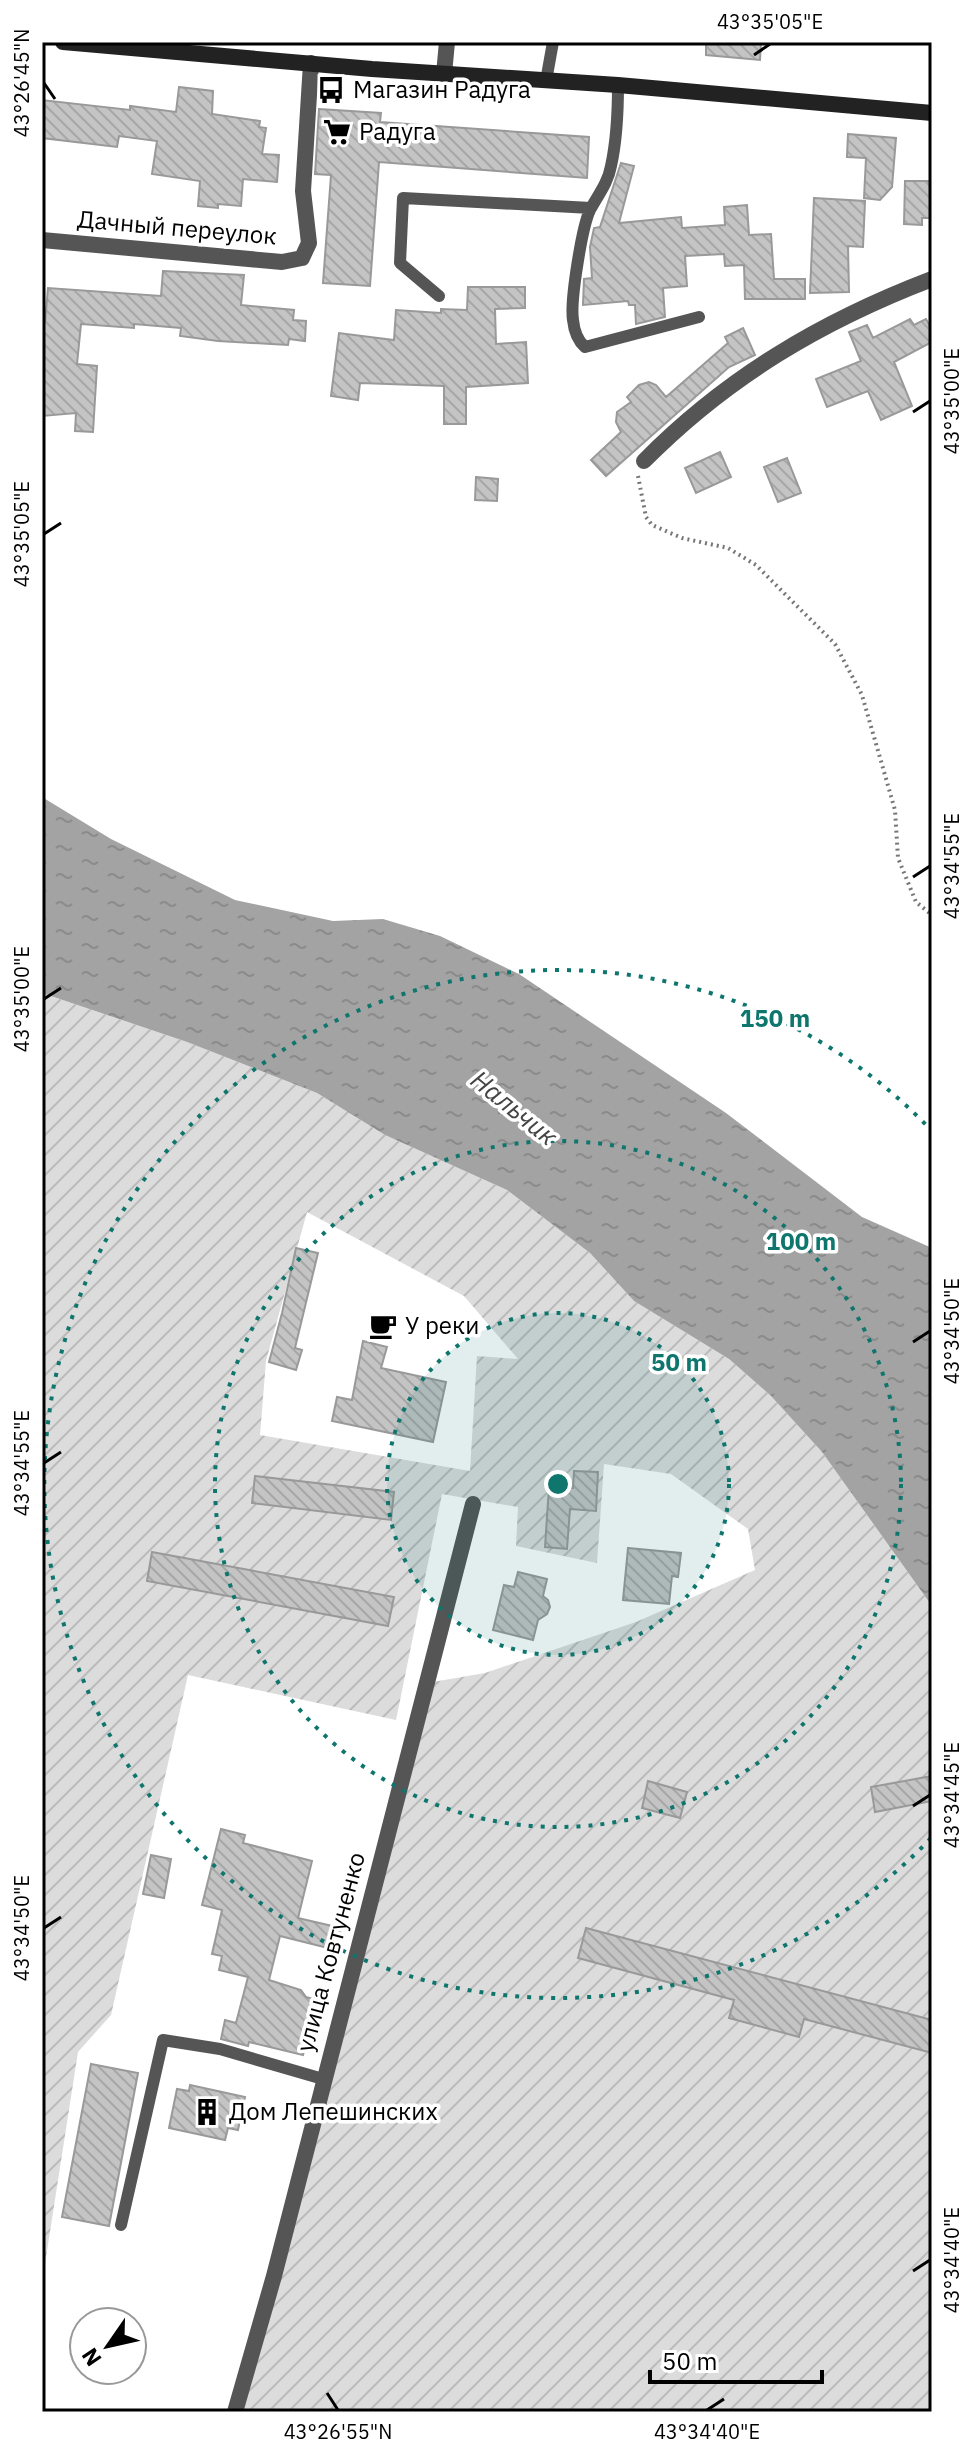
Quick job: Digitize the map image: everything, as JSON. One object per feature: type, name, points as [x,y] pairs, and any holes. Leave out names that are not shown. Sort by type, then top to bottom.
[{"type":"street","points":[[63,42],[148,46],[311,63],[618,85],[932,113]]},
{"type":"street","points":[[444,74],[447,42]]},
{"type":"street","name":"Дачный переулок","points":[[42,240],[282,262],[302,258],[309,243],[303,191],[311,63]]},
{"type":"street","points":[[644,461],[676,429],[781,351],[843,316],[932,279]]},
{"type":"street","name":"улица Ковтуненко","points":[[235,2412],[274,2276],[473,1504]]},
{"type":"lane","points":[[546,81],[553,42]]},
{"type":"lane","points":[[618,85],[618,114],[611,167],[585,225],[572,301],[572,319],[578,342],[585,347],[699,317]]},
{"type":"lane","points":[[439,296],[400,263],[403,198],[591,208]]},
{"type":"lane","points":[[121,2225],[163,2040],[220,2049],[323,2079]]},
{"type":"path","points":[[644,461],[638,483],[646,517],[652,525],[682,538],[728,548],[756,565],[835,644],[862,695],[895,810],[898,858],[916,902],[932,915]]},
{"type":"shaded area","points":[[42,993],[187,1042],[317,1093],[385,1135],[507,1190],[590,1253],[634,1301],[729,1359],[771,1396],[822,1452],[932,1606],[932,2412],[235,2412],[427,1683],[485,1673],[636,1622],[755,1570],[748,1529],[671,1474],[604,1464],[597,1563],[516,1546],[518,1507],[442,1494],[396,1720],[188,1675],[111,2015],[78,2052],[42,2283]],"holes":[[[307,1212],[464,1296],[518,1359],[477,1356],[470,1471],[260,1435],[266,1361]]]},
{"type":"water","name":"Нальчик","points":[[42,797],[111,839],[235,900],[333,921],[383,919],[440,936],[519,974],[726,1113],[862,1217],[932,1248],[932,1606],[822,1452],[771,1396],[729,1359],[634,1301],[590,1253],[507,1190],[385,1135],[317,1093],[187,1042],[42,993]]},
{"type":"building","points":[[706,42],[761,42],[760,60],[706,55]]},
{"type":"building","points":[[179,87],[213,91],[212,114],[260,121],[259,127],[266,128],[262,154],[279,155],[277,182],[243,179],[241,206],[198,206],[200,181],[152,174],[157,141],[119,136],[117,147],[42,138],[42,100],[176,112]]},
{"type":"building","points":[[319,109],[381,113],[380,122],[589,137],[587,178],[379,162],[370,286],[323,283],[331,175],[315,174]]},
{"type":"building","points":[[848,134],[896,138],[892,187],[880,200],[864,198],[866,158],[847,157]]},
{"type":"building","points":[[621,163],[634,166],[619,223],[681,217],[682,228],[725,225],[724,207],[747,205],[749,235],[771,234],[774,279],[805,279],[805,299],[745,299],[744,265],[725,266],[724,254],[685,256],[687,286],[663,288],[665,317],[636,324],[635,305],[629,305],[628,301],[583,305],[584,279],[592,278],[590,247],[594,228],[600,227]]},
{"type":"building","points":[[905,181],[932,181],[932,218],[922,218],[922,225],[904,224]]},
{"type":"building","points":[[814,198],[865,201],[863,247],[848,246],[849,292],[810,293]]},
{"type":"building","points":[[163,271],[244,275],[241,305],[294,310],[293,320],[306,321],[305,341],[289,339],[288,345],[218,341],[180,336],[181,328],[81,324],[77,364],[97,366],[93,432],[75,431],[76,413],[42,416],[42,322],[45,322],[48,288],[161,296]]},
{"type":"building","points":[[468,287],[525,287],[525,308],[495,309],[496,344],[526,342],[528,383],[466,387],[466,424],[444,424],[444,386],[360,383],[358,400],[331,396],[339,333],[394,340],[396,310],[441,313],[441,309],[467,310]]},
{"type":"building","points":[[910,319],[914,325],[926,319],[932,330],[932,342],[894,362],[912,406],[881,420],[868,391],[827,407],[816,379],[861,361],[849,332],[867,325],[873,338]]},
{"type":"building","points":[[743,328],[755,355],[729,367],[606,476],[591,460],[621,432],[616,422],[617,412],[631,402],[627,397],[639,385],[649,382],[666,397],[728,343],[725,337]]},
{"type":"building","points":[[720,452],[731,477],[696,493],[685,468]]},
{"type":"building","points":[[787,458],[801,493],[778,502],[764,467]]},
{"type":"building","points":[[476,477],[498,479],[497,501],[475,500]]},
{"type":"building","points":[[296,1248],[318,1253],[295,1348],[302,1350],[296,1370],[269,1362]]},
{"type":"building","points":[[363,1341],[387,1347],[381,1368],[446,1382],[433,1442],[332,1421],[337,1397],[352,1400]]},
{"type":"building","points":[[574,1471],[598,1472],[596,1511],[570,1509],[567,1549],[545,1547],[549,1487],[573,1488]]},
{"type":"building","points":[[255,1476],[394,1492],[391,1520],[252,1503]]},
{"type":"building","points":[[628,1548],[681,1553],[678,1577],[672,1576],[669,1604],[623,1600]]},
{"type":"building","points":[[152,1552],[394,1597],[388,1626],[147,1581]]},
{"type":"building","points":[[518,1572],[547,1579],[543,1596],[550,1607],[547,1614],[538,1620],[533,1640],[493,1630],[504,1585],[514,1587]]},
{"type":"building","points":[[932,1776],[932,1801],[875,1812],[871,1787]]},
{"type":"building","points":[[648,1781],[687,1792],[680,1818],[642,1808]]},
{"type":"building","points":[[221,1829],[245,1835],[243,1843],[312,1861],[298,1918],[341,1928],[336,1950],[280,1936],[269,1980],[301,1990],[306,1997],[316,2000],[303,2055],[249,2042],[248,2046],[221,2039],[225,2020],[236,2023],[248,1977],[219,1970],[222,1956],[212,1954],[222,1910],[202,1905]]},
{"type":"building","points":[[151,1855],[171,1859],[164,1898],[143,1894]]},
{"type":"building","points":[[586,1928],[932,2020],[932,2053],[804,2019],[799,2037],[729,2018],[734,2000],[578,1958]]},
{"type":"building","points":[[91,2064],[138,2073],[109,2226],[62,2217]]},
{"type":"building","name":"Дом Лепешинских","points":[[190,2085],[245,2097],[238,2130],[228,2128],[225,2140],[169,2128],[177,2089],[189,2091]]},
{"type":"place","name":"Магазин Радуга","points":[[331,90]]},
{"type":"place","name":"Радуга","points":[[337,132]]},
{"type":"place","name":"У реки","points":[[383,1326]]},
{"type":"place","name":"Дом Лепешинских","points":[[207,2112]]}]
